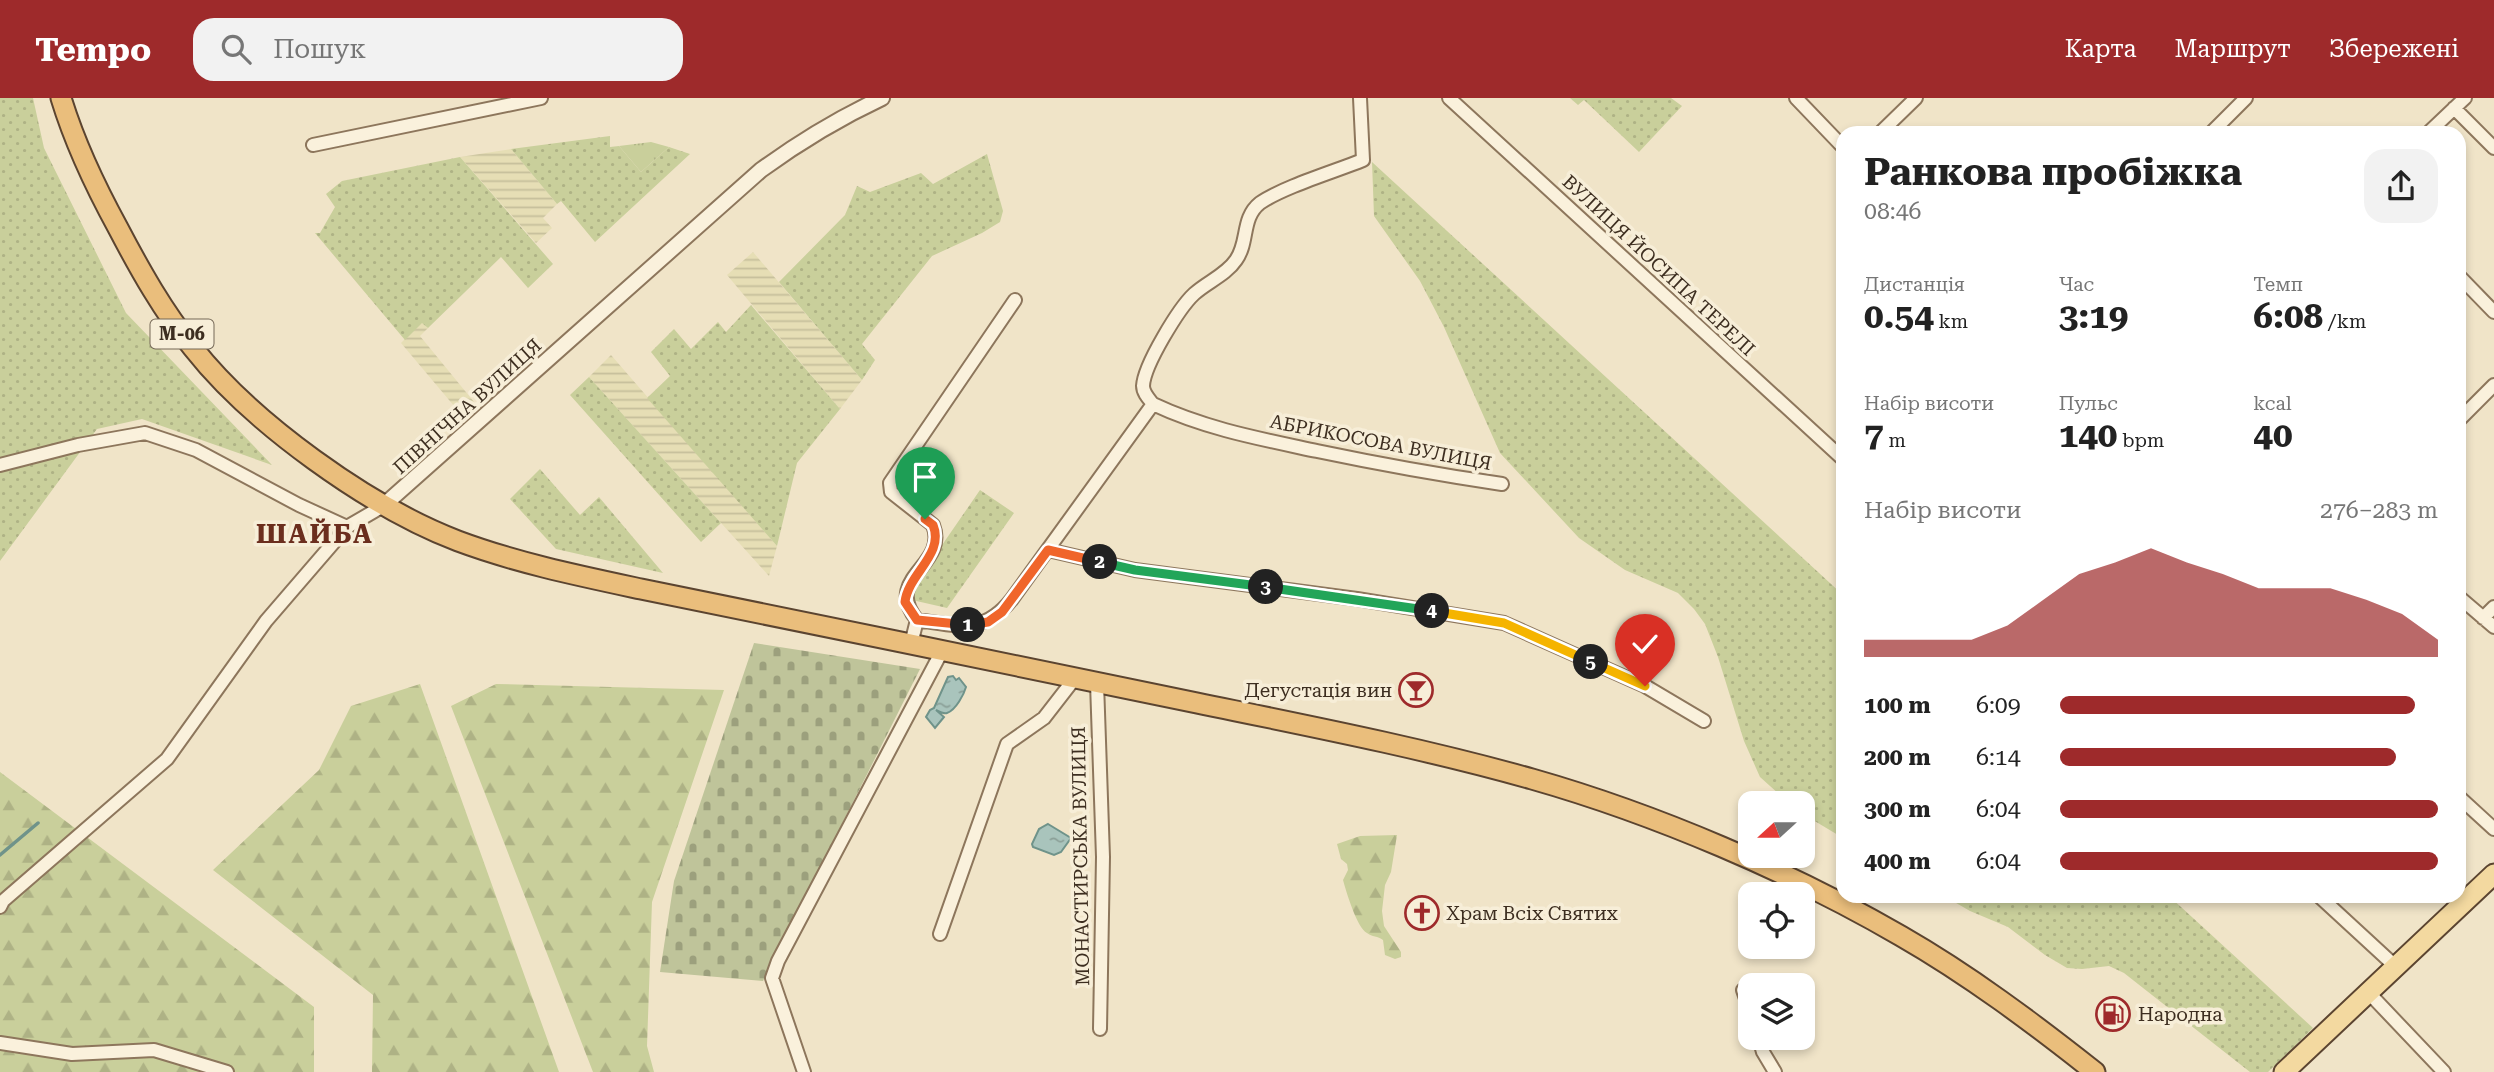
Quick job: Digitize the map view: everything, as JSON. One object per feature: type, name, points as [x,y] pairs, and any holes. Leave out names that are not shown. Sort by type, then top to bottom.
[{"type":"highway","name":"М-06","points":[[61,98],[93,182],[148,285],[194,351],[248,406],[313,458],[383,506],[455,540],[524,562],[732,609],[1299,724],[1468,762],[1571,791],[1634,813],[1720,847],[1836,901]]},
{"type":"highway","name":"М-06","points":[[1839,903],[1904,937],[1977,984],[2090,1071]]},
{"type":"main road","points":[[2466,900],[2494,874]]},
{"type":"main road","points":[[2284,1072],[2463,903]]},
{"type":"street","points":[[313,145],[541,98]]},
{"type":"street","name":"ПІВНІЧНА ВУЛИЦЯ","points":[[0,907],[3,901],[167,759],[266,621],[347,527],[383,506],[761,170],[819,130],[882,98]]},
{"type":"street","points":[[917,620],[956,625],[988,622],[1002,612],[1153,404],[1143,387],[1147,372],[1169,326],[1192,296],[1237,259],[1247,221],[1254,209],[1273,196],[1363,160],[1360,98]]},
{"type":"street","name":"ВУЛИЦЯ ЙОСИПА ТЕРЕЛІ","points":[[1449,98],[1836,453]]},
{"type":"street","points":[[1796,98],[1836,140]]},
{"type":"street","points":[[1887,126],[1916,98]]},
{"type":"street","points":[[2218,126],[2245,98]]},
{"type":"street","points":[[2435,126],[2465,98]]},
{"type":"street","points":[[2454,108],[2494,148]]},
{"type":"street","points":[[2466,283],[2494,312]]},
{"type":"street","points":[[911,644],[917,620],[905,602],[906,596],[911,582],[928,560],[936,541],[935,531],[933,525],[891,492],[891,483],[1015,300]]},
{"type":"street","points":[[2466,413],[2494,385]]},
{"type":"street","name":"АБРИКОСОВА ВУЛИЦЯ","points":[[1153,404],[1205,426],[1254,438],[1425,473],[1502,484]]},
{"type":"street","points":[[0,465],[78,445],[145,433],[196,450],[299,505],[347,527]]},
{"type":"street","points":[[1048,550],[1135,570],[1357,599],[1504,623],[1645,686],[1704,721]]},
{"type":"street","points":[[2466,603],[2494,627]]},
{"type":"street","points":[[2483,618],[2494,607]]},
{"type":"street","points":[[804,1072],[772,978],[778,961],[942,651]]},
{"type":"street","name":"МОНАСТИРСЬКА ВУЛИЦЯ","points":[[940,934],[1007,744],[1044,718],[1075,678]]},
{"type":"street","name":"МОНАСТИРСЬКА ВУЛИЦЯ","points":[[1097,683],[1103,858],[1100,1029]]},
{"type":"street","points":[[2466,803],[2494,829]]},
{"type":"street","points":[[2327,903],[2395,966]]},
{"type":"street","points":[[2368,992],[2444,1072]]},
{"type":"street","points":[[0,1043],[72,1054],[154,1050],[227,1072]]},
{"type":"street","points":[[1762,1050],[1775,1072]]},
{"type":"shaded area","points":[[511,149],[557,204],[543,218],[552,228],[536,243],[460,157]]},
{"type":"shaded area","points":[[753,252],[862,380],[840,409],[727,275]]},
{"type":"shaded area","points":[[422,322],[428,328],[420,336],[479,408],[465,419],[401,343]]},
{"type":"shaded area","points":[[611,355],[777,546],[769,576],[589,377]]},
{"type":"green space","points":[[0,98],[33,98],[44,148],[126,313],[272,465],[142,419],[97,429],[0,561]]},
{"type":"green space","points":[[1570,98],[1671,98],[1682,106],[1639,152],[1584,100],[1578,105]]},
{"type":"green space","points":[[610,136],[610,147],[619,146],[641,172],[669,147],[690,154],[595,242],[561,201],[557,204],[511,149]]},
{"type":"green space","points":[[651,142],[669,147],[641,172],[619,146]]},
{"type":"green space","points":[[987,154],[1003,211],[1000,222],[932,256],[862,344],[875,360],[862,380],[779,282],[845,215],[857,186],[870,192],[921,173],[933,184]]},
{"type":"green space","points":[[460,157],[553,264],[528,288],[501,257],[428,328],[422,323],[405,340],[315,233],[320,233],[335,207],[326,194],[342,181]]},
{"type":"green space","points":[[1372,162],[1836,589],[1836,834],[1815,821],[1815,791],[1776,791],[1760,777],[1744,741],[1718,657],[1705,624],[1694,609],[1678,593],[1625,570],[1579,538],[1500,453],[1444,327],[1420,281],[1374,216]]},
{"type":"green space","points":[[751,305],[840,409],[797,463],[777,546],[647,398],[670,376],[651,352],[674,329],[691,349],[718,322],[726,332]]},
{"type":"green space","points":[[589,377],[721,523],[701,542],[570,395]]},
{"type":"green space","points":[[540,469],[580,515],[599,497],[663,573],[556,549],[510,499]]},
{"type":"green space","points":[[980,490],[1014,513],[947,608],[912,600],[911,590]]},
{"type":"green space","points":[[754,643],[920,669],[763,981],[660,972],[674,881]]},
{"type":"green space","points":[[420,684],[559,1072],[372,1072],[373,995],[213,870],[319,770],[351,706]]},
{"type":"green space","points":[[496,684],[724,690],[652,902],[647,1046],[654,1072],[593,1072],[451,706]]},
{"type":"green space","points":[[0,772],[314,1007],[314,1072],[0,1072]]},
{"type":"green space","points":[[1397,835],[1382,911],[1384,926],[1401,952],[1401,957],[1395,959],[1385,955],[1383,940],[1363,930],[1356,917],[1343,880],[1348,870],[1347,864],[1341,859],[1337,844],[1360,836]]},
{"type":"green space","points":[[1956,903],[2177,903],[2313,1028],[2268,1072],[2250,1072],[2124,973],[2109,966],[2067,968],[2008,927]]},
{"type":"water","points":[[953,676],[956,680],[959,678],[966,687],[965,690],[953,709],[947,713],[936,710],[944,717],[935,728],[926,717],[934,708],[948,677]]},
{"type":"water","points":[[1048,824],[1071,838],[1061,852],[1054,855],[1033,847],[1032,844],[1039,829]]},
{"type":"waterway","points":[[0,855],[38,823]]},
{"type":"place","name":"Дегустація вин","points":[[1416,690]]},
{"type":"place","name":"Храм Всіх Святих","points":[[1422,913]]},
{"type":"place","name":"Народна","points":[[2113,1014]]},
{"type":"district","name":"ШАЙБА","points":[[315,534]]},
{"type":"route","points":[[925,519],[933,525],[936,541],[928,560],[911,582],[905,602],[917,620],[956,625],[988,622],[1002,612],[1048,550],[1135,570],[1357,599],[1504,623],[1645,686]]}]
